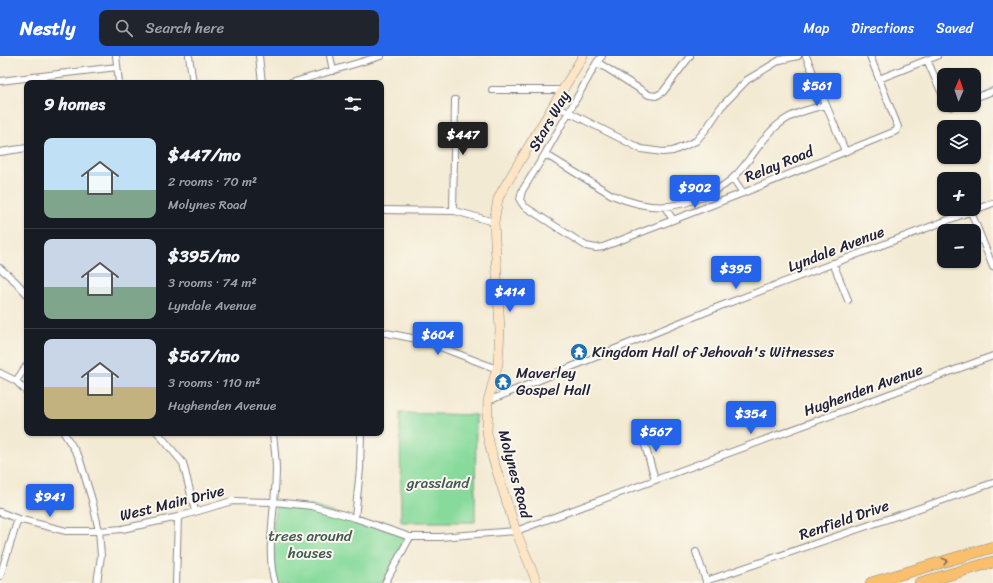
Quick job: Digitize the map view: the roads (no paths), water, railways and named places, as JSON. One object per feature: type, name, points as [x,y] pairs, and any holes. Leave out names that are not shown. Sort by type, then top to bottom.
[{"type":"highway","points":[[871,583],[993,547]]},
{"type":"highway","points":[[920,583],[993,562]]},
{"type":"main road","name":"Molynes Road","points":[[537,583],[516,531],[493,459],[487,433],[488,401],[497,369],[500,330],[494,222],[498,199],[502,190],[583,56]]},
{"type":"street","points":[[116,56],[119,80]]},
{"type":"street","points":[[189,56],[192,80]]},
{"type":"street","points":[[259,56],[262,80]]},
{"type":"street","points":[[330,56],[333,71]]},
{"type":"street","points":[[302,80],[381,56]]},
{"type":"street","name":"Stars Way","points":[[520,200],[522,191],[545,154],[597,62],[602,56]]},
{"type":"street","points":[[597,62],[650,95],[656,96],[663,92],[690,56]]},
{"type":"street","points":[[553,104],[641,149],[662,152],[673,151],[696,141],[707,128],[721,106],[747,80],[780,60],[798,56]]},
{"type":"street","points":[[806,56],[845,152]]},
{"type":"street","points":[[870,56],[879,79],[937,56]]},
{"type":"street","points":[[928,60],[937,81]]},
{"type":"street","points":[[0,81],[117,67]]},
{"type":"street","name":"Relay Road","points":[[520,200],[524,206],[586,246],[596,248],[603,247],[743,193],[896,131],[898,127],[879,79]]},
{"type":"street","points":[[492,90],[562,90]]},
{"type":"street","points":[[981,95],[993,91]]},
{"type":"street","points":[[453,211],[455,100]]},
{"type":"street","points":[[545,154],[612,195],[633,203],[665,207],[700,198],[716,190],[733,178],[771,131],[779,124],[804,110],[826,105]]},
{"type":"street","points":[[0,152],[24,148]]},
{"type":"street","points":[[733,178],[743,193]]},
{"type":"street","name":"Lyndale Avenue","points":[[981,208],[993,203]]},
{"type":"street","points":[[665,207],[673,220]]},
{"type":"street","points":[[384,210],[453,211],[494,222]]},
{"type":"street","name":"Lyndale Avenue","points":[[488,401],[718,307],[960,216]]},
{"type":"street","points":[[973,216],[993,267]]},
{"type":"street","points":[[833,263],[848,300]]},
{"type":"street","points":[[0,268],[24,291]]},
{"type":"street","points":[[384,333],[422,340],[497,369]]},
{"type":"street","name":"Hughenden Avenue","points":[[516,531],[993,356]]},
{"type":"street","points":[[16,381],[24,369]]},
{"type":"street","points":[[0,373],[16,381],[24,389]]},
{"type":"street","points":[[641,432],[655,479]]},
{"type":"street","points":[[66,436],[79,457],[92,500],[99,531],[101,556],[98,583]]},
{"type":"street","points":[[160,436],[183,463],[196,511]]},
{"type":"street","points":[[273,436],[276,469],[272,572],[275,583]]},
{"type":"street","points":[[355,518],[360,469],[361,436]]},
{"type":"street","name":"Renfield Drive","points":[[706,582],[993,483]]},
{"type":"street","name":"West Main Drive","points":[[0,512],[18,519],[66,531],[99,531],[122,529],[178,516],[232,501],[274,502],[312,506],[355,518],[410,537],[440,537],[516,531]]},
{"type":"street","points":[[176,583],[178,516]]},
{"type":"street","points":[[0,576],[18,519]]},
{"type":"street","points":[[385,583],[410,537]]},
{"type":"street","points":[[696,552],[706,582]]},
{"type":"place","name":"Kingdom Hall of Jehovah's Witnesses","points":[[579,352]]},
{"type":"place","name":"Maverley Gospel Hall","points":[[503,382]]},
{"type":"park label","name":"grassland","points":[[438,483]]},
{"type":"park label","name":"trees around houses","points":[[310,544]]}]
